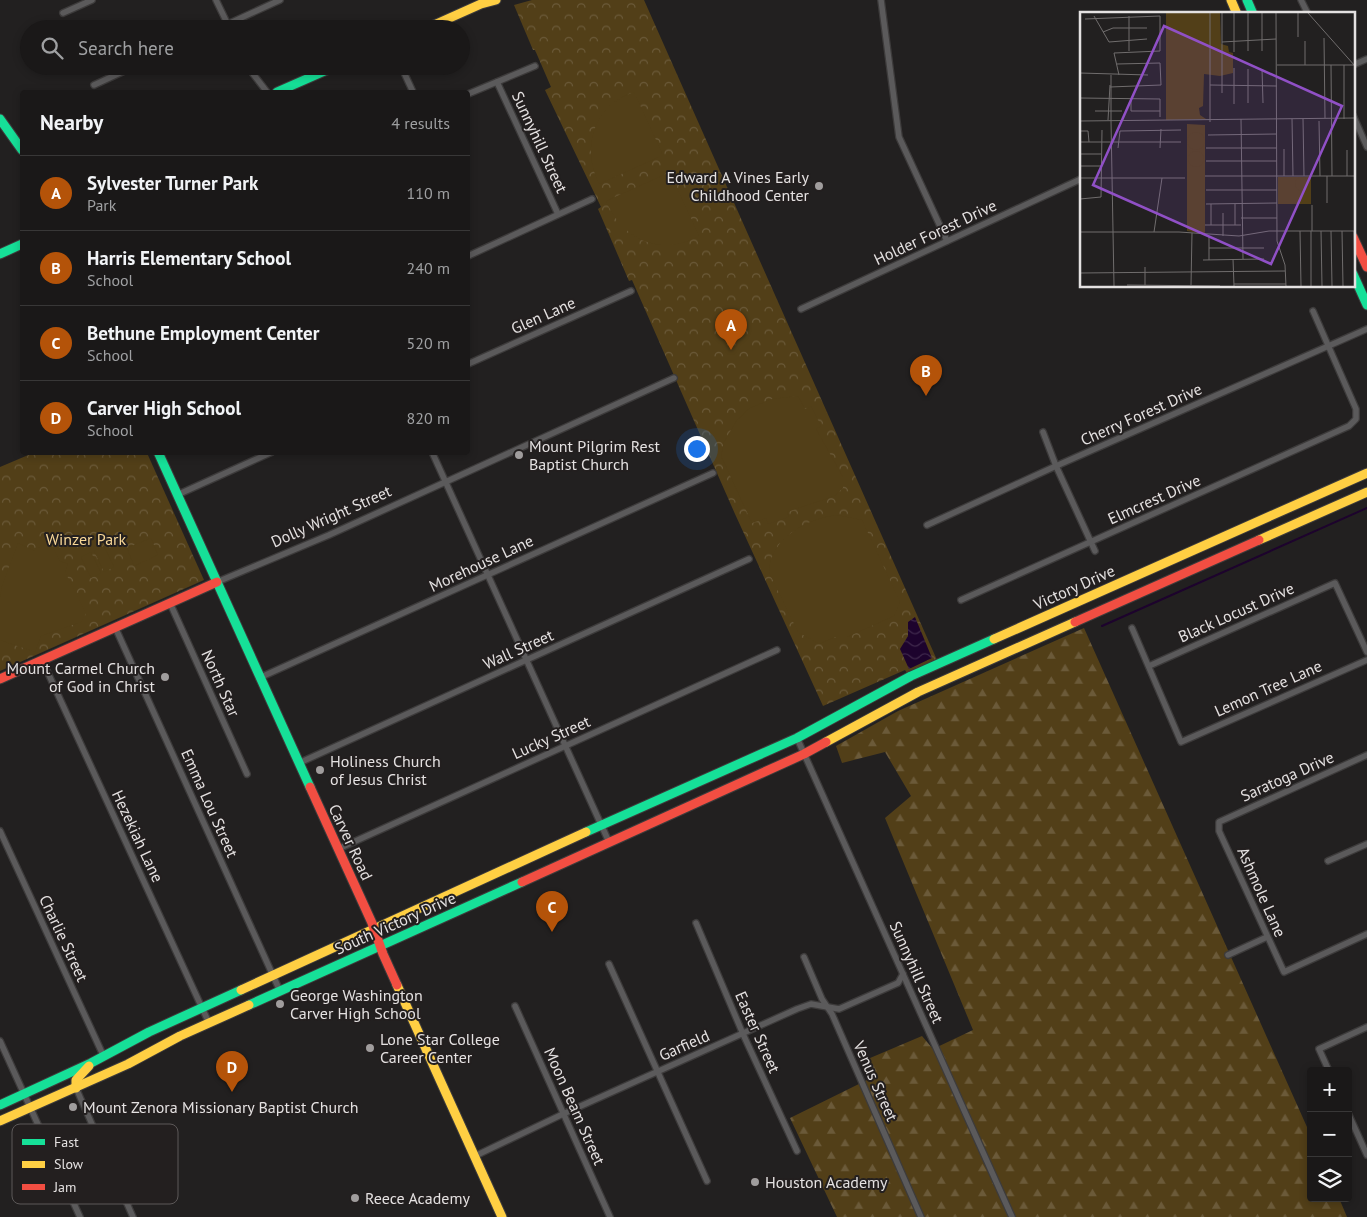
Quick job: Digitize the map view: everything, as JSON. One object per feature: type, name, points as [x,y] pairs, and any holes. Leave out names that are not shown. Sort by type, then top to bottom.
[{"type":"main road","points":[[443,20],[480,2],[496,0]]},
{"type":"main road","points":[[1231,0],[1236,12]]},
{"type":"main road","points":[[1247,0],[1252,12]]},
{"type":"main road","points":[[282,90],[316,75]]},
{"type":"main road","points":[[0,120],[10,130],[20,147]]},
{"type":"main road","points":[[1354,239],[1367,267]]},
{"type":"main road","points":[[0,254],[20,245]]},
{"type":"main road","points":[[1354,276],[1367,305]]},
{"type":"main road","name":"Carver Road","points":[[159,455],[502,1217]]},
{"type":"main road","name":"Victory Drive","points":[[797,738],[875,694],[950,659],[1367,473]]},
{"type":"main road","name":"Victory Drive","points":[[804,754],[881,711],[957,674],[1367,492]]},
{"type":"main road","points":[[1271,516],[1279,531]]},
{"type":"main road","name":"Dolly Wright Street","points":[[0,679],[217,582]]},
{"type":"main road","points":[[1111,587],[1118,602]]},
{"type":"main road","points":[[950,659],[957,674]]},
{"type":"main road","name":"South Victory Drive","points":[[0,1105],[91,1064],[149,1032],[201,1008],[601,825],[797,738]]},
{"type":"main road","name":"South Victory Drive","points":[[0,1121],[128,1064],[180,1036],[804,754]]},
{"type":"main road","points":[[490,876],[498,893]]},
{"type":"main road","points":[[76,1088],[76,1080],[91,1064]]},
{"type":"street","points":[[64,13],[92,0]]},
{"type":"street","points":[[216,0],[225,20]]},
{"type":"street","points":[[240,20],[280,0]]},
{"type":"street","points":[[881,0],[899,137],[947,241]]},
{"type":"street","points":[[1301,0],[1307,12]]},
{"type":"street","points":[[1354,65],[1367,59]]},
{"type":"street","points":[[470,93],[534,66]]},
{"type":"street","points":[[94,85],[115,75]]},
{"type":"street","points":[[254,75],[265,90]]},
{"type":"street","points":[[405,75],[412,90]]},
{"type":"street","name":"Sunnyhill Street","points":[[497,82],[558,214]]},
{"type":"street","points":[[1354,117],[1367,147]]},
{"type":"street","name":"Holder Forest Drive","points":[[801,309],[1080,179]]},
{"type":"street","points":[[470,255],[592,199]]},
{"type":"street","name":"Glen Lane","points":[[470,363],[630,291]]},
{"type":"street","points":[[1312,311],[1329,346]]},
{"type":"street","name":"Cherry Forest Drive","points":[[927,525],[1367,329]]},
{"type":"street","name":"Elmcrest Drive","points":[[961,600],[1349,426],[1356,419],[1356,409],[1329,346]]},
{"type":"street","name":"Dolly Wright Street","points":[[217,582],[329,535],[674,378]]},
{"type":"street","points":[[1043,432],[1056,466],[1095,551]]},
{"type":"street","points":[[177,495],[265,455]]},
{"type":"street","points":[[433,455],[609,842]]},
{"type":"street","name":"Morehouse Lane","points":[[259,678],[713,473]]},
{"type":"street","name":"Wall Street","points":[[299,763],[749,559]]},
{"type":"street","name":"Black Locust Drive","points":[[1148,666],[1335,583],[1367,652]]},
{"type":"street","name":"North Star","points":[[170,603],[248,774]]},
{"type":"street","name":"Emma Lou Street","points":[[115,627],[280,991]]},
{"type":"street","points":[[1132,628],[1148,666]]},
{"type":"street","name":"Lucky Street","points":[[338,849],[776,650]]},
{"type":"street","name":"Hezekiah Lane","points":[[42,660],[209,1023]]},
{"type":"street","name":"Lemon Tree Lane","points":[[1148,666],[1181,742],[1367,660]]},
{"type":"street","name":"Sunnyhill Street","points":[[797,738],[1012,1217]]},
{"type":"street","name":"Saratoga Drive","points":[[1218,822],[1367,755]]},
{"type":"street","name":"Ashmole Lane","points":[[1218,822],[1219,831],[1284,972],[1367,934]]},
{"type":"street","name":"Charlie Street","points":[[0,831],[104,1057]]},
{"type":"street","points":[[1328,861],[1367,844]]},
{"type":"street","name":"Easter Street","points":[[696,923],[743,1034],[797,1151]]},
{"type":"street","points":[[1228,955],[1267,937]]},
{"type":"street","name":"Venus Street","points":[[804,958],[822,999],[832,1014],[921,1217]]},
{"type":"street","points":[[609,964],[707,1181]]},
{"type":"street","name":"Garfield","points":[[475,1156],[563,1114],[790,1012],[811,1004],[839,1009],[898,983],[903,974]]},
{"type":"street","name":"Moon Beam Street","points":[[515,1006],[610,1217]]},
{"type":"street","points":[[1327,1067],[1319,1049],[1367,1027]]},
{"type":"street","points":[[0,1041],[37,1124]]},
{"type":"street","points":[[76,1088],[92,1124]]},
{"type":"street","points":[[1352,1123],[1367,1155]]},
{"type":"street","points":[[74,1204],[80,1217]]},
{"type":"street","points":[[127,1204],[133,1217]]},
{"type":"green space","points":[[532,0],[644,0],[937,660],[907,673],[905,670],[823,706],[735,514],[632,280],[629,281],[598,209],[601,207],[545,90],[551,87],[514,5]]},
{"type":"green space","points":[[634,92],[662,153],[659,157],[599,184],[591,156],[591,142],[594,129],[609,107],[620,98]]},
{"type":"green space","points":[[666,174],[671,175],[699,236],[685,242],[670,245],[644,241],[633,235],[613,215],[606,201]]},
{"type":"green space","points":[[798,396],[805,409],[811,406],[821,426],[816,429],[843,477],[843,488],[834,496],[787,512],[789,517],[768,524],[766,518],[752,523],[721,456],[724,442],[737,420],[750,408],[772,399]]},
{"type":"green space","name":"Winzer Park","points":[[28,455],[148,455],[204,580],[0,671],[0,467]]},
{"type":"green space","points":[[837,515],[862,520],[900,602],[894,616],[847,637],[835,637],[819,644],[798,632],[769,572],[771,560],[776,549],[792,532],[814,520]]},
{"type":"green space","points":[[151,538],[158,555],[134,566],[127,548]]},
{"type":"green space","points":[[49,540],[60,561],[68,564],[65,572],[86,613],[81,622],[41,636],[35,652],[0,640],[0,597],[2,586],[18,543],[35,551]]},
{"type":"green space","points":[[104,546],[114,567],[104,572],[94,551]]},
{"type":"green space","points":[[91,552],[101,573],[91,578],[81,557]]},
{"type":"green space","points":[[1084,628],[1307,1127],[1307,1202],[1341,1202],[1347,1217],[837,1217],[790,1118],[869,1079],[863,1061],[922,1036],[933,1049],[973,1030],[885,818],[911,796],[885,752],[842,763],[836,746],[898,711]]},
{"type":"water","points":[[915,617],[932,658],[909,669],[900,649],[908,636],[908,622]]},
{"type":"waterway","points":[[1102,626],[1367,508]]},
{"type":"traffic: fast","points":[[1247,0],[1252,12]]},
{"type":"traffic: fast","points":[[282,90],[316,75]]},
{"type":"traffic: fast","points":[[0,119],[20,147]]},
{"type":"traffic: fast","points":[[0,254],[20,245]]},
{"type":"traffic: fast","points":[[1354,276],[1367,305]]},
{"type":"traffic: fast","points":[[159,455],[310,787]]},
{"type":"traffic: fast","points":[[586,832],[797,738],[911,676],[994,639]]},
{"type":"traffic: fast","points":[[249,1005],[522,882]]},
{"type":"traffic: fast","points":[[0,1105],[91,1063],[149,1032],[241,990]]},
{"type":"traffic: slow","points":[[445,20],[481,4],[496,0]]},
{"type":"traffic: slow","points":[[1231,0],[1236,12]]},
{"type":"traffic: slow","points":[[994,639],[1367,473]]},
{"type":"traffic: slow","points":[[1259,540],[1367,492]]},
{"type":"traffic: slow","points":[[826,742],[918,692],[1075,622]]},
{"type":"traffic: slow","points":[[241,990],[586,832]]},
{"type":"traffic: slow","points":[[397,985],[502,1217]]},
{"type":"traffic: slow","points":[[0,1121],[128,1064],[180,1036],[249,1005]]},
{"type":"traffic: slow","points":[[76,1088],[76,1080],[89,1066]]},
{"type":"traffic: jam","points":[[1354,239],[1367,267]]},
{"type":"traffic: jam","points":[[1075,622],[1259,540]]},
{"type":"traffic: jam","points":[[0,679],[217,582]]},
{"type":"traffic: jam","points":[[522,882],[804,754],[826,742]]},
{"type":"traffic: jam","points":[[310,787],[372,923],[397,985]]},
{"type":"place","name":"Edward A Vines Early Childhood Center","points":[[819,186]]},
{"type":"place","name":"Sylvester Turner Park","points":[[731,350]]},
{"type":"place","name":"Harris Elementary School","points":[[926,396]]},
{"type":"place","name":"Mount Pilgrim Rest Baptist Church","points":[[519,455]]},
{"type":"place","name":"Mount Carmel Church of God in Christ","points":[[165,677]]},
{"type":"place","name":"Holiness Church of Jesus Christ","points":[[320,770]]},
{"type":"place","name":"Bethune Employment Center","points":[[552,932]]},
{"type":"place","name":"George Washington Carver High School","points":[[280,1004]]},
{"type":"place","name":"Lone Star College Career Center","points":[[370,1048]]},
{"type":"place","name":"Carver High School","points":[[232,1092]]},
{"type":"place","name":"Mount Zenora Missionary Baptist Church","points":[[73,1107]]},
{"type":"place","name":"Houston Academy","points":[[755,1182]]},
{"type":"place","name":"Reece Academy","points":[[355,1198]]}]
